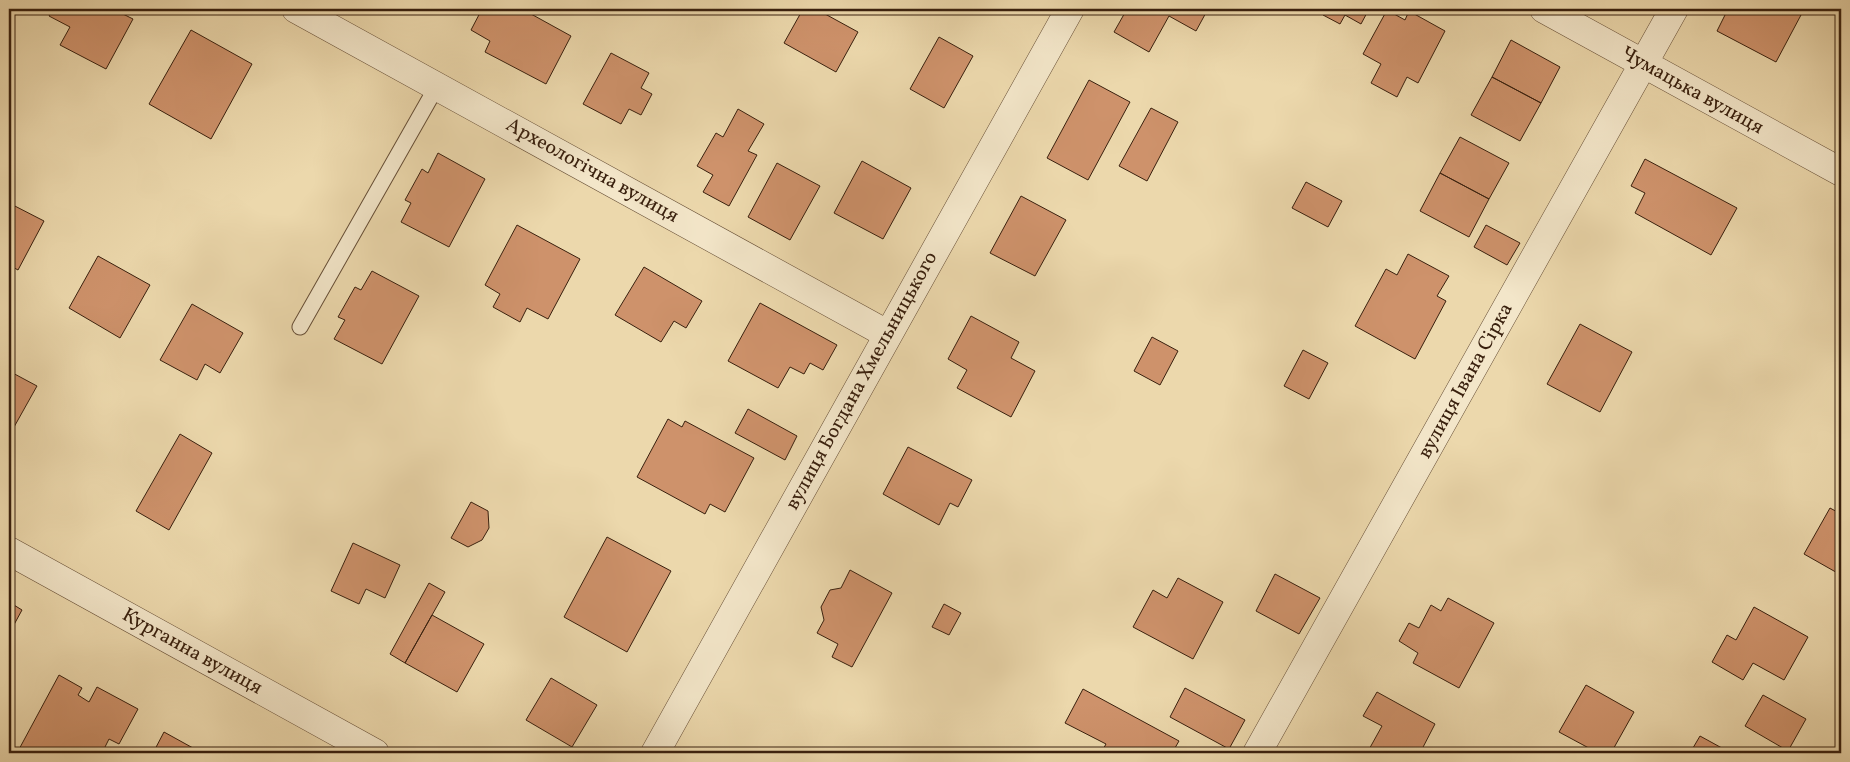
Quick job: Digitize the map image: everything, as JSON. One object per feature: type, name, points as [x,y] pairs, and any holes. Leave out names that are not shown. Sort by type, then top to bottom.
[{"type":"street","name":"Археологічна вулиця","points":[[296,9],[887,334]]},
{"type":"street","name":"вулиця Богдана Хмельницького","points":[[655,753],[1070,9]]},
{"type":"street","name":"Чумацька вулиця","points":[[1544,9],[1841,172]]},
{"type":"street","name":"вулиця Івана Сірка","points":[[1257,753],[1674,9]]},
{"type":"street","name":"Курганна вулиця","points":[[9,551],[375,753]]},
{"type":"lane","points":[[300,327],[437,86]]},
{"type":"building","points":[[53,9],[118,9],[117,11],[133,19],[106,69],[60,45],[70,27],[49,16]]},
{"type":"building","points":[[482,9],[522,9],[571,36],[546,84],[485,52],[490,41],[471,30]]},
{"type":"building","points":[[803,9],[816,9],[858,32],[836,72],[784,43]]},
{"type":"building","points":[[1127,9],[1208,9],[1196,31],[1169,16],[1149,52],[1114,32]]},
{"type":"building","points":[[1326,9],[1369,9],[1361,24],[1345,15],[1340,24],[1323,15]]},
{"type":"building","points":[[1728,9],[1789,9],[1801,15],[1776,62],[1717,31]]},
{"type":"building","points":[[1387,10],[1405,20],[1409,11],[1445,31],[1418,83],[1407,77],[1397,97],[1371,83],[1381,64],[1363,54]]},
{"type":"building","points":[[191,30],[252,64],[211,139],[149,104]]},
{"type":"building","points":[[939,37],[973,56],[944,108],[910,89]]},
{"type":"building","points":[[1511,40],[1560,67],[1541,103],[1492,77]]},
{"type":"building","points":[[611,53],[649,73],[641,88],[652,94],[641,115],[629,109],[621,124],[583,104]]},
{"type":"building","points":[[1492,77],[1541,103],[1520,141],[1471,115]]},
{"type":"building","points":[[1089,80],[1130,102],[1088,180],[1047,158]]},
{"type":"building","points":[[1151,108],[1178,122],[1147,181],[1119,166]]},
{"type":"building","points":[[738,109],[764,124],[748,151],[757,155],[729,206],[703,192],[713,175],[697,166],[716,133],[723,137]]},
{"type":"building","points":[[1460,137],[1509,163],[1489,199],[1440,173]]},
{"type":"building","points":[[438,153],[485,179],[449,247],[401,222],[411,203],[405,200],[422,169],[428,173]]},
{"type":"building","points":[[1645,159],[1737,208],[1711,255],[1635,213],[1645,193],[1631,186]]},
{"type":"building","points":[[862,161],[911,188],[883,239],[834,213]]},
{"type":"building","points":[[777,163],[820,186],[790,240],[748,217]]},
{"type":"building","points":[[1440,173],[1489,199],[1469,237],[1420,211]]},
{"type":"building","points":[[1306,182],[1342,201],[1328,227],[1292,208]]},
{"type":"building","points":[[1021,196],[1066,220],[1035,276],[990,253]]},
{"type":"building","points":[[9,203],[44,221],[18,270],[9,265]]},
{"type":"building","points":[[517,225],[580,259],[548,319],[527,308],[520,322],[493,307],[500,294],[485,285]]},
{"type":"building","points":[[1486,225],[1520,243],[1507,265],[1474,247]]},
{"type":"building","points":[[1408,254],[1449,276],[1437,296],[1446,301],[1415,359],[1355,326],[1386,269],[1397,275]]},
{"type":"building","points":[[98,256],[150,285],[120,338],[69,308]]},
{"type":"building","points":[[644,267],[702,301],[686,328],[674,321],[661,342],[615,315]]},
{"type":"building","points":[[372,271],[419,296],[382,364],[334,339],[345,320],[338,317],[355,287],[361,290]]},
{"type":"building","points":[[760,303],[837,345],[823,370],[810,363],[804,374],[790,367],[778,388],[728,361]]},
{"type":"building","points":[[192,304],[243,333],[220,373],[205,364],[197,380],[160,360]]},
{"type":"building","points":[[971,316],[1019,342],[1011,358],[1035,371],[1011,417],[957,388],[967,370],[948,359]]},
{"type":"building","points":[[1580,324],[1632,352],[1600,412],[1547,384]]},
{"type":"building","points":[[1152,337],[1178,351],[1160,385],[1134,371]]},
{"type":"building","points":[[1303,350],[1328,363],[1309,399],[1284,386]]},
{"type":"building","points":[[9,371],[37,386],[9,436]]},
{"type":"building","points":[[748,409],[797,436],[785,460],[735,433]]},
{"type":"building","points":[[668,419],[682,427],[685,421],[754,458],[725,512],[710,504],[705,514],[637,477]]},
{"type":"building","points":[[180,434],[212,453],[169,530],[136,511]]},
{"type":"building","points":[[908,447],[972,480],[958,507],[950,503],[939,525],[883,494]]},
{"type":"building","points":[[471,502],[488,511],[489,528],[482,540],[468,547],[451,538]]},
{"type":"building","points":[[1830,508],[1841,514],[1841,575],[1804,554]]},
{"type":"building","points":[[607,537],[671,571],[627,652],[564,617]]},
{"type":"building","points":[[353,543],[400,565],[385,598],[366,589],[359,604],[331,591]]},
{"type":"building","points":[[850,570],[892,593],[852,667],[832,657],[838,644],[817,633],[824,620],[821,607],[830,590],[841,588]]},
{"type":"building","points":[[1275,574],[1320,598],[1299,634],[1256,611]]},
{"type":"building","points":[[1178,578],[1223,602],[1193,659],[1133,627],[1153,590],[1167,598]]},
{"type":"building","points":[[429,583],[445,592],[405,663],[390,654]]},
{"type":"building","points":[[1448,598],[1494,623],[1459,688],[1413,663],[1418,653],[1399,641],[1409,623],[1419,628],[1431,605],[1441,611]]},
{"type":"building","points":[[9,602],[22,610],[10,632],[9,632]]},
{"type":"building","points":[[944,604],[961,613],[949,635],[932,627]]},
{"type":"building","points":[[1754,607],[1808,637],[1784,680],[1753,663],[1743,680],[1712,662],[1727,635],[1736,640]]},
{"type":"building","points":[[432,615],[484,644],[457,692],[405,663]]},
{"type":"building","points":[[59,675],[82,688],[78,695],[89,702],[97,687],[138,709],[119,744],[109,739],[102,753],[94,751],[93,753],[17,753]]},
{"type":"building","points":[[551,678],[597,705],[572,747],[526,720]]},
{"type":"building","points":[[1586,685],[1634,712],[1611,753],[1598,753],[1559,732]]},
{"type":"building","points":[[1185,688],[1245,720],[1229,749],[1170,717]]},
{"type":"building","points":[[1083,689],[1179,741],[1172,753],[1101,753],[1106,744],[1065,723]]},
{"type":"building","points":[[1377,692],[1435,724],[1420,753],[1367,753],[1382,726],[1363,716]]},
{"type":"building","points":[[1763,695],[1806,719],[1788,751],[1745,726]]},
{"type":"building","points":[[164,732],[202,753],[153,753]]},
{"type":"building","points":[[1700,736],[1731,753],[1690,753]]},
{"type":"building","points":[[1349,749],[1358,753],[1346,753]]}]
